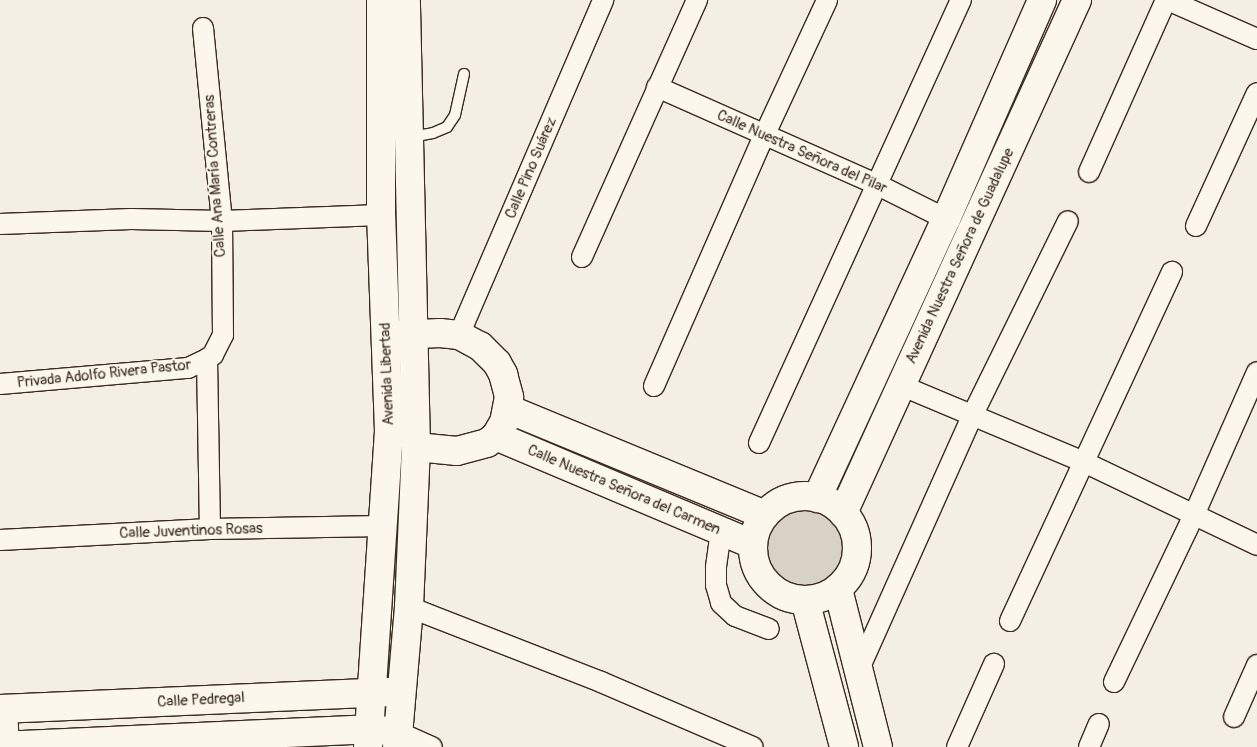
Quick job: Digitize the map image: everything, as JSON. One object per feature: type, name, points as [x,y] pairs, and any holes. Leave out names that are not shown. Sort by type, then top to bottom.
[{"type":"street","name":"Avenida Libertad","points":[[368,738],[389,431],[381,215],[381,0]]},
{"type":"street","name":"Avenida Libertad","points":[[398,740],[409,607],[416,447],[415,334],[406,0]]},
{"type":"street","name":"Calle Pino Suárez","points":[[459,335],[603,0]]},
{"type":"street","points":[[582,257],[697,0]]},
{"type":"street","points":[[654,386],[764,136],[828,0]]},
{"type":"street","points":[[759,443],[961,0]]},
{"type":"street","name":"Avenida Nuestra Señora de Guadalupe","points":[[817,498],[946,219],[1042,0]]},
{"type":"street","name":"Avenida Nuestra Señora de Guadalupe","points":[[843,513],[1077,0]]},
{"type":"street","points":[[1088,172],[1167,0],[1257,39]]},
{"type":"street","name":"Calle Ana María Contreras","points":[[203,28],[222,221],[223,335],[213,355],[207,359]]},
{"type":"street","name":"Calle Nuestra Señora del Pilar","points":[[657,87],[878,185],[946,219]]},
{"type":"street","points":[[1196,226],[1257,93]]},
{"type":"street","points":[[0,224],[131,219],[222,221],[381,215]]},
{"type":"street","points":[[859,669],[972,416],[1068,221]]},
{"type":"street","points":[[1010,621],[1172,272]]},
{"type":"street","points":[[386,337],[440,333],[459,335],[480,346],[497,363],[507,385],[508,409],[504,422],[496,436],[487,443],[465,450],[449,451],[416,447]]},
{"type":"street","points":[[207,359],[210,529]]},
{"type":"street","name":"Privada Adolfo Rivera Pastor","points":[[0,384],[188,368],[207,359]]},
{"type":"street","points":[[1114,682],[1194,515],[1257,372]]},
{"type":"street","points":[[900,385],[1084,462],[1257,545]]},
{"type":"street","name":"Calle Nuestra Señora del Carmen","points":[[508,409],[765,514]]},
{"type":"street","name":"Calle Nuestra Señora del Carmen","points":[[496,436],[752,544]]},
{"type":"street","points":[[803,496],[827,502],[843,513],[853,527],[857,544],[856,561],[849,576],[838,589],[822,597],[805,600],[788,597],[773,589],[761,577],[754,562],[752,544],[756,529],[765,514],[776,505],[788,498],[803,496]]},
{"type":"street","name":"Calle Juventinos Rosas","points":[[0,540],[210,529],[383,526]]},
{"type":"street","points":[[721,531],[716,568],[716,585],[721,603],[735,616],[769,629]]},
{"type":"street","points":[[838,589],[878,747]]},
{"type":"street","points":[[805,600],[844,747]]},
{"type":"street","points":[[409,607],[601,682],[753,747]]},
{"type":"street","points":[[957,747],[994,664]]},
{"type":"street","points":[[1234,717],[1257,665]]},
{"type":"street","name":"Calle Pedregal","points":[[4,709],[401,692]]},
{"type":"street","points":[[4,709],[6,746],[368,738],[398,740],[432,747]]},
{"type":"street","points":[[1089,747],[1099,724]]},
{"type":"lane","points":[[410,137],[433,133],[447,127],[455,115],[464,74]]},
{"type":"shaded area","points":[[803,508],[819,511],[832,520],[841,533],[844,549],[841,565],[832,578],[819,587],[803,590],[787,587],[774,578],[765,565],[762,549],[765,533],[774,520],[787,511]]}]
